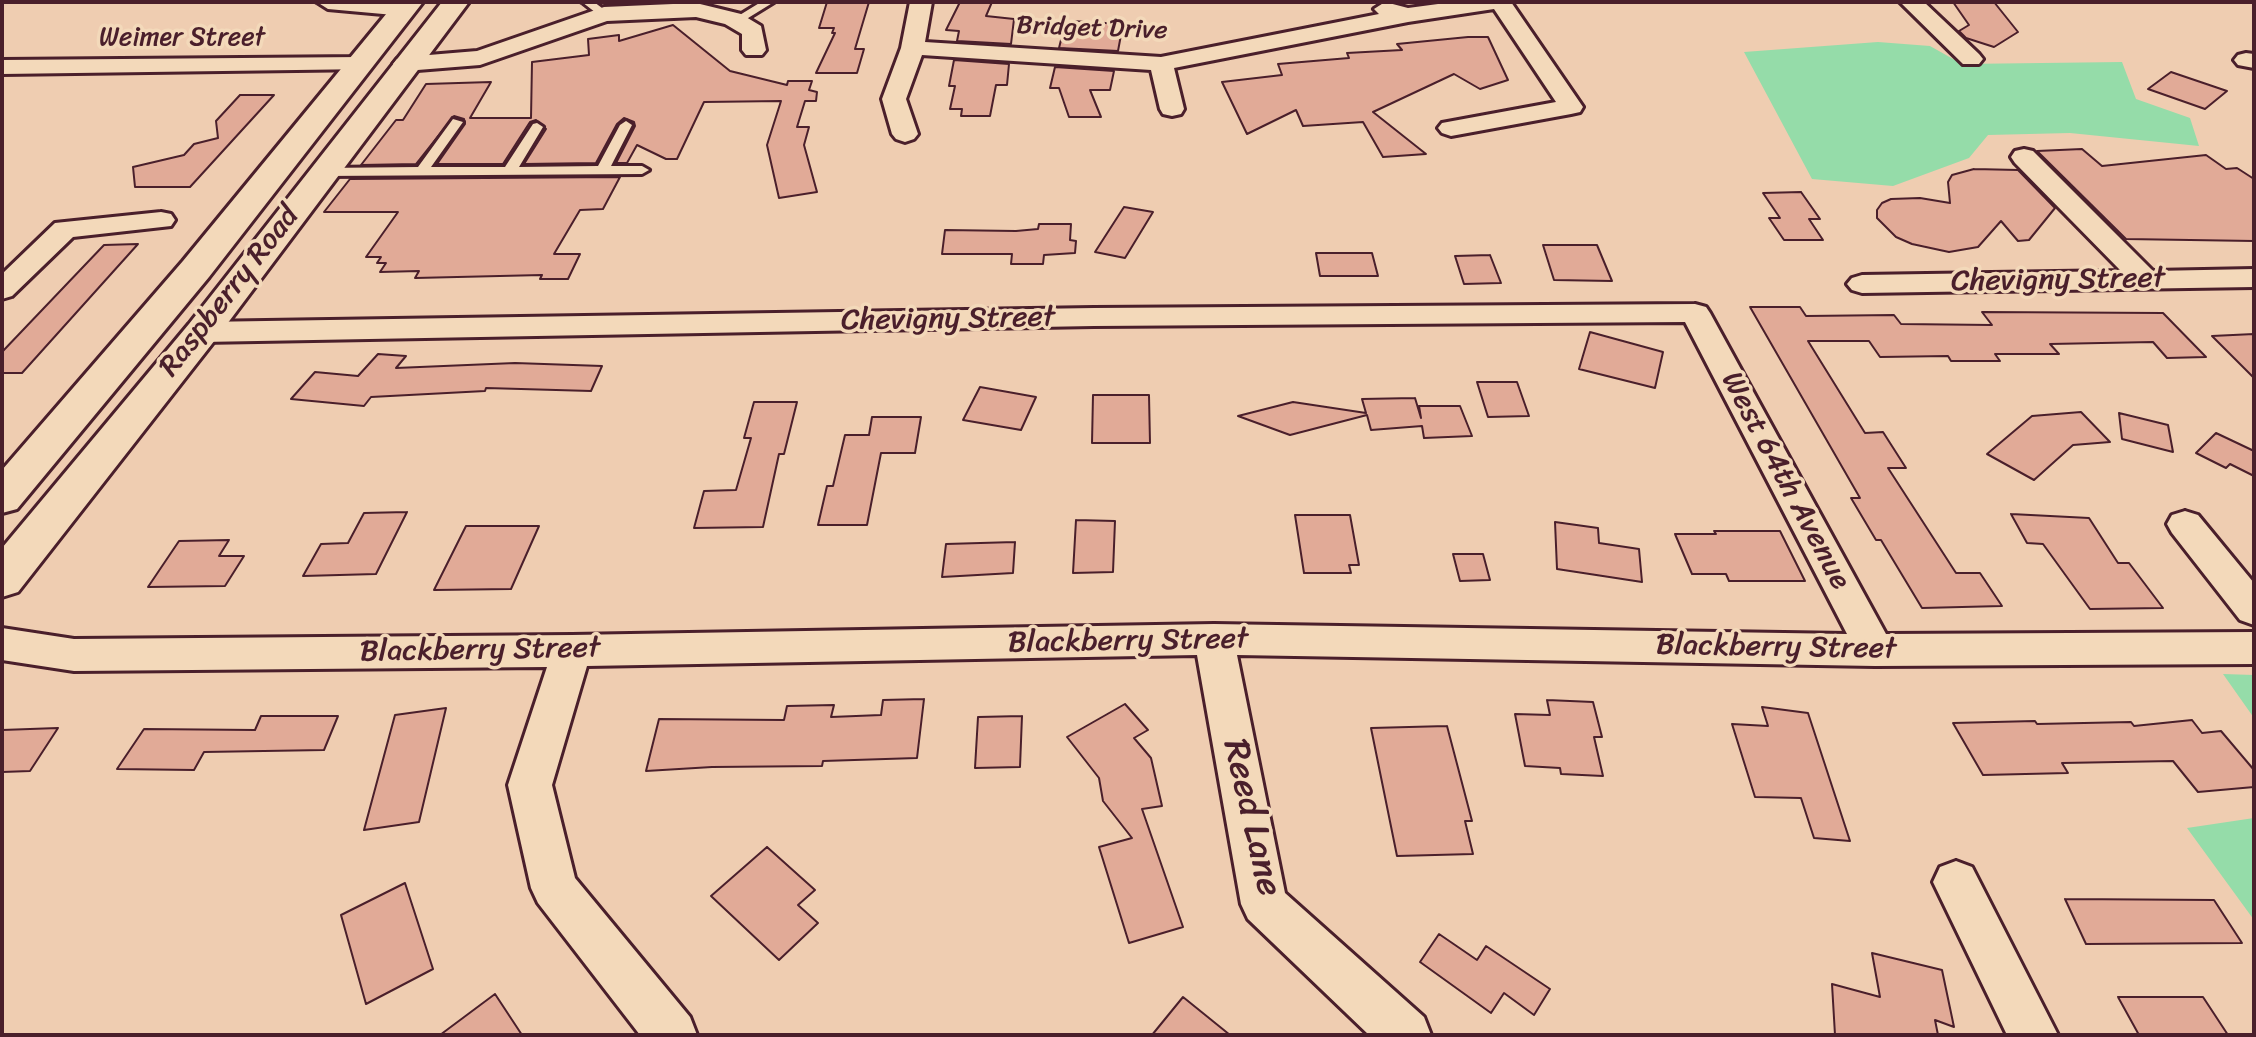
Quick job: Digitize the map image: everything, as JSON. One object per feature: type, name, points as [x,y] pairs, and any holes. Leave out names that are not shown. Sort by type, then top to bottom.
[{"type":"main road","name":"Raspberry Road","points":[[2,580],[202,332],[405,64],[456,2]]},
{"type":"main road","name":"Raspberry Road","points":[[2,498],[196,269],[407,6]]},
{"type":"street","points":[[328,2],[407,6]]},
{"type":"street","points":[[905,134],[894,99],[913,48],[921,2]]},
{"type":"street","points":[[1360,2],[1408,15]]},
{"type":"street","points":[[1451,128],[1571,107],[1500,2]]},
{"type":"street","name":"Bridget Drive","points":[[913,48],[1161,64],[1408,15],[1500,2]]},
{"type":"street","points":[[1911,2],[1971,59]]},
{"type":"street","points":[[405,64],[480,58],[596,8],[696,10],[736,21],[753,31],[754,50]]},
{"type":"street","name":"Weimer Street","points":[[2,67],[362,64]]},
{"type":"street","points":[[1161,64],[1172,109]]},
{"type":"street","points":[[2024,157],[2145,279]]},
{"type":"street","points":[[2,290],[65,229],[161,220]]},
{"type":"street","name":"Chevigny Street","points":[[1862,284],[2254,278]]},
{"type":"street","name":"Chevigny Street","points":[[202,332],[1173,316],[1695,313]]},
{"type":"street","name":"West 64th Avenue","points":[[1695,313],[1875,650]]},
{"type":"street","points":[[2185,524],[2254,610]]},
{"type":"street","name":"Blackberry Street","points":[[2,644],[74,655],[572,651],[1214,639],[1875,650],[2254,648]]},
{"type":"street","name":"Reed Lane","points":[[1214,639],[1264,904],[1406,1035]]},
{"type":"street","points":[[572,651],[530,785],[554,888],[672,1035]]},
{"type":"street","points":[[1956,882],[2033,1035]]},
{"type":"lane","points":[[736,21],[769,2]]},
{"type":"lane","points":[[422,171],[457,122]]},
{"type":"lane","points":[[603,170],[626,125]]},
{"type":"lane","points":[[510,170],[537,127]]},
{"type":"lane","points":[[323,172],[642,170]]},
{"type":"green space","points":[[1878,42],[1930,46],[1962,64],[2122,62],[2136,99],[2190,118],[2199,146],[2070,133],[1988,135],[1969,158],[1893,186],[1812,179],[1744,52]]},
{"type":"green space","points":[[2223,674],[2254,675],[2254,718]]},
{"type":"green space","points":[[2254,818],[2254,920],[2187,828]]},
{"type":"building","points":[[827,2],[869,2],[855,49],[864,49],[857,73],[816,73],[835,33],[832,33],[834,28],[819,28]]},
{"type":"building","points":[[960,2],[992,2],[986,16],[1014,19],[1011,44],[957,41],[959,31],[946,30]]},
{"type":"building","points":[[1953,2],[1994,2],[2018,32],[1994,47],[1966,38],[1959,31],[1969,25]]},
{"type":"building","points":[[1071,21],[1123,24],[1118,51],[1059,48],[1065,24],[1070,25]]},
{"type":"building","points":[[673,25],[730,71],[787,85],[788,81],[812,81],[809,90],[817,92],[816,101],[805,101],[797,127],[809,127],[804,145],[817,192],[779,198],[767,145],[781,101],[704,102],[677,159],[666,159],[637,145],[627,163],[616,163],[635,126],[634,122],[624,118],[617,124],[596,163],[524,164],[546,129],[536,120],[530,122],[503,164],[437,164],[465,124],[464,119],[454,116],[416,164],[361,165],[396,120],[403,120],[426,84],[491,82],[470,118],[531,118],[532,62],[589,55],[588,39],[619,35],[619,41]]},
{"type":"building","points":[[1488,37],[1508,80],[1480,89],[1454,74],[1373,112],[1426,154],[1383,157],[1363,122],[1303,126],[1296,110],[1247,134],[1222,82],[1282,75],[1278,64],[1349,58],[1347,53],[1402,50],[1397,44]]},
{"type":"building","points":[[954,60],[1009,64],[1007,85],[996,85],[990,116],[961,116],[962,109],[950,109],[955,86],[949,86]]},
{"type":"building","points":[[1055,67],[1114,71],[1110,90],[1090,90],[1101,117],[1069,117],[1059,88],[1050,88]]},
{"type":"building","points":[[2171,72],[2227,91],[2205,109],[2148,89]]},
{"type":"building","points":[[240,95],[274,95],[190,187],[135,187],[133,167],[184,155],[194,144],[218,138],[216,121]]},
{"type":"building","points":[[2082,149],[2102,166],[2206,155],[2226,169],[2237,168],[2254,179],[2254,241],[2126,239],[2037,151]]},
{"type":"building","points":[[1974,169],[2018,170],[2055,208],[2029,240],[2018,241],[2001,221],[1978,247],[1949,252],[1896,237],[1877,218],[1877,210],[1882,203],[1891,199],[1920,198],[1950,203],[1948,182],[1952,175]]},
{"type":"building","points":[[620,177],[603,209],[580,210],[554,254],[580,254],[568,279],[540,279],[542,275],[415,278],[419,271],[380,272],[386,263],[377,263],[381,257],[366,257],[398,212],[324,212],[350,179]]},
{"type":"building","points":[[1801,192],[1820,219],[1809,219],[1823,240],[1784,240],[1769,218],[1780,218],[1763,193]]},
{"type":"building","points":[[1124,207],[1153,212],[1125,258],[1095,252]]},
{"type":"building","points":[[1039,224],[1071,224],[1070,240],[1076,241],[1075,253],[1044,255],[1043,264],[1011,264],[1012,254],[942,254],[945,230],[1016,231],[1038,229]]},
{"type":"building","points":[[138,244],[22,373],[2,373],[2,352],[104,245]]},
{"type":"building","points":[[1543,245],[1597,245],[1612,281],[1554,280]]},
{"type":"building","points":[[1316,253],[1372,253],[1378,276],[1320,276]]},
{"type":"building","points":[[1490,255],[1501,283],[1464,284],[1455,256]]},
{"type":"building","points":[[1750,307],[1800,307],[1806,316],[1894,315],[1901,324],[1992,325],[1982,312],[2163,313],[2206,357],[2167,358],[2153,342],[2050,344],[2059,354],[1995,354],[2000,361],[1951,361],[1948,356],[1880,357],[1869,341],[1808,341],[1865,433],[1883,432],[1906,468],[1888,468],[1956,573],[1980,573],[2002,606],[1922,608],[1881,540],[1876,540],[1851,498],[1860,498]]},
{"type":"building","points":[[1590,332],[1663,352],[1655,388],[1579,369]]},
{"type":"building","points":[[2254,334],[2254,378],[2212,336]]},
{"type":"building","points":[[378,354],[406,356],[396,368],[515,363],[602,366],[591,391],[486,388],[485,391],[371,397],[364,406],[291,399],[315,372],[358,376]]},
{"type":"building","points":[[1477,382],[1517,382],[1529,416],[1488,417]]},
{"type":"building","points":[[980,387],[1036,397],[1021,430],[963,420]]},
{"type":"building","points":[[1093,395],[1149,395],[1150,443],[1092,443]]},
{"type":"building","points":[[1415,398],[1421,418],[1419,406],[1460,406],[1472,436],[1424,438],[1422,426],[1371,430],[1367,415],[1290,435],[1238,416],[1293,402],[1366,413],[1362,399]]},
{"type":"building","points":[[754,402],[797,402],[784,454],[779,454],[763,527],[694,528],[704,491],[736,490],[751,438],[744,438]]},
{"type":"building","points":[[2081,412],[2110,442],[2073,445],[2034,480],[1987,454],[2032,416]]},
{"type":"building","points":[[2119,413],[2168,425],[2173,452],[2122,439]]},
{"type":"building","points":[[872,417],[921,417],[915,453],[881,453],[867,525],[818,525],[827,486],[833,486],[845,435],[869,435]]},
{"type":"building","points":[[2216,433],[2254,451],[2254,476],[2230,464],[2226,468],[2196,453]]},
{"type":"building","points":[[407,512],[376,574],[303,576],[321,544],[348,543],[364,513]]},
{"type":"building","points":[[2011,514],[2089,518],[2118,563],[2129,563],[2163,608],[2090,609],[2043,544],[2027,543]]},
{"type":"building","points":[[1295,515],[1350,515],[1359,565],[1349,565],[1351,573],[1304,573]]},
{"type":"building","points":[[1076,520],[1115,521],[1113,572],[1073,573]]},
{"type":"building","points":[[1555,522],[1598,528],[1599,543],[1639,549],[1642,582],[1557,569]]},
{"type":"building","points":[[466,526],[539,526],[511,589],[434,590]]},
{"type":"building","points":[[1714,531],[1780,531],[1805,581],[1729,581],[1726,574],[1692,574],[1675,534],[1716,534]]},
{"type":"building","points":[[229,540],[219,556],[244,556],[225,586],[148,587],[179,541]]},
{"type":"building","points":[[1015,542],[1013,573],[942,577],[946,544]]},
{"type":"building","points":[[1453,554],[1483,554],[1490,580],[1460,581]]},
{"type":"building","points":[[924,699],[917,758],[823,761],[822,766],[646,771],[659,719],[784,720],[787,706],[834,705],[831,717],[881,715],[883,700]]},
{"type":"building","points":[[1547,700],[1593,702],[1602,737],[1594,737],[1603,776],[1561,774],[1560,768],[1525,766],[1515,714],[1550,715]]},
{"type":"building","points":[[1125,704],[1148,730],[1134,738],[1151,758],[1162,806],[1142,809],[1183,927],[1129,943],[1099,847],[1132,838],[1103,801],[1099,778],[1067,737]]},
{"type":"building","points":[[1762,707],[1808,713],[1850,841],[1814,838],[1801,798],[1755,797],[1732,724],[1768,726]]},
{"type":"building","points":[[446,708],[419,822],[364,830],[395,715]]},
{"type":"building","points":[[261,716],[338,716],[324,750],[204,752],[194,770],[117,769],[144,729],[255,730]]},
{"type":"building","points":[[1022,716],[1020,767],[975,768],[978,717]]},
{"type":"building","points":[[2192,720],[2202,733],[2221,731],[2254,770],[2254,787],[2198,792],[2173,761],[2062,763],[2068,773],[1983,775],[1953,723],[2131,722],[2134,726]]},
{"type":"building","points":[[1447,726],[1472,821],[1465,821],[1473,854],[1397,856],[1371,728]]},
{"type":"building","points":[[58,728],[30,771],[2,772],[2,730]]},
{"type":"building","points":[[767,847],[815,890],[798,905],[818,923],[779,960],[711,896]]},
{"type":"building","points":[[405,883],[433,969],[366,1004],[341,915]]},
{"type":"building","points":[[2065,899],[2214,900],[2242,943],[2086,944]]},
{"type":"building","points":[[1439,934],[1477,960],[1486,946],[1550,989],[1534,1015],[1504,993],[1491,1013],[1420,962]]},
{"type":"building","points":[[1872,953],[1942,970],[1954,1027],[1935,1020],[1938,1035],[1835,1035],[1832,984],[1880,997]]},
{"type":"building","points":[[495,994],[522,1035],[440,1035]]},
{"type":"building","points":[[1183,997],[1230,1035],[1152,1035]]},
{"type":"building","points":[[2118,997],[2203,997],[2228,1035],[2139,1035]]}]
